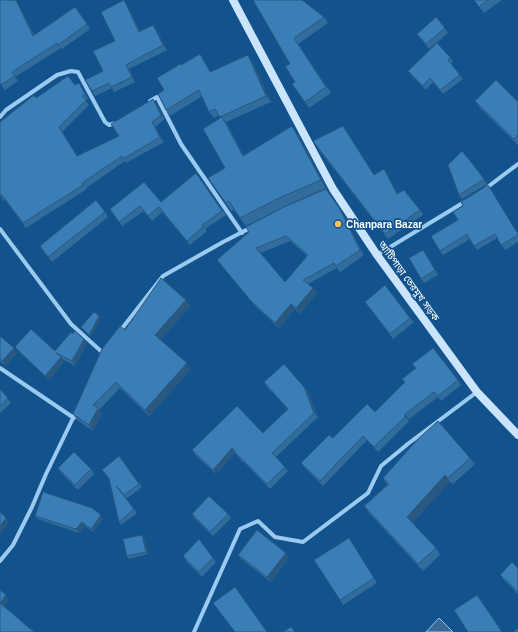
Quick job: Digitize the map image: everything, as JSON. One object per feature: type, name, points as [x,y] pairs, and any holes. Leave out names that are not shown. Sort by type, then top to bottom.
[{"type":"main road","name":"আটিপাড়া তেরমুখ সড়ক","points":[[233,0],[330,190],[477,392],[518,435]]},
{"type":"street","points":[[0,117],[6,110],[57,76],[71,71],[78,72],[105,122],[109,125],[115,124],[121,120]]},
{"type":"street","points":[[145,104],[157,97],[181,144],[242,233]]},
{"type":"street","points":[[480,193],[518,164]]},
{"type":"street","points":[[377,255],[473,197]]},
{"type":"street","points":[[117,335],[163,276],[254,226]]},
{"type":"street","points":[[0,229],[71,324],[103,353]]},
{"type":"street","points":[[100,360],[108,347]]},
{"type":"street","points":[[0,368],[74,418]]},
{"type":"street","points":[[194,632],[240,529],[258,521],[275,537],[303,542],[368,493],[381,466],[409,442],[477,392]]},
{"type":"street","points":[[0,561],[13,545],[77,411]]},
{"type":"water","points":[[439,618],[453,632],[426,632]]},
{"type":"building","points":[[0,0],[16,0],[33,36],[75,7],[87,24],[58,45],[57,43],[12,72],[15,76],[1,85]]},
{"type":"building","points":[[124,0],[139,32],[153,25],[163,45],[126,65],[132,77],[111,87],[109,83],[92,91],[85,80],[103,71],[93,51],[115,41],[101,12]]},
{"type":"building","points":[[253,0],[302,0],[324,17],[294,38],[326,87],[305,102],[292,84],[295,82],[285,66],[290,64]]},
{"type":"building","points":[[474,0],[488,0],[479,7]]},
{"type":"building","points":[[436,17],[445,28],[426,44],[417,34]]},
{"type":"building","points":[[437,43],[450,57],[448,60],[460,75],[440,90],[430,78],[423,86],[408,71]]},
{"type":"building","points":[[200,54],[210,72],[248,55],[266,96],[220,117],[215,109],[209,112],[199,90],[166,110],[158,94],[164,90],[157,78]]},
{"type":"building","points":[[68,76],[75,85],[79,83],[85,94],[82,96],[86,100],[59,127],[77,156],[119,136],[111,124],[153,99],[161,115],[152,122],[160,137],[123,159],[122,156],[82,183],[83,185],[23,223],[2,195],[0,196],[0,122],[34,95],[36,98]]},
{"type":"building","points":[[496,80],[518,102],[518,135],[514,139],[475,101]]},
{"type":"building","points":[[222,117],[243,156],[292,126],[321,180],[279,198],[240,218],[229,201],[226,203],[208,178],[225,168],[203,129]]},
{"type":"building","points":[[343,126],[374,175],[384,169],[397,194],[404,190],[420,210],[385,234],[313,141]]},
{"type":"building","points":[[462,151],[484,179],[459,195],[448,165]]},
{"type":"building","points":[[196,173],[222,211],[202,225],[203,227],[187,241],[159,207],[148,216],[140,206],[119,222],[110,209],[144,182],[161,202]]},
{"type":"building","points":[[488,185],[518,235],[501,245],[495,234],[474,246],[467,234],[440,251],[431,236],[458,220],[453,212],[463,206],[461,202]]},
{"type":"building","points":[[326,189],[340,209],[360,250],[336,266],[334,263],[303,280],[313,288],[296,308],[291,304],[275,323],[251,301],[217,260],[249,232],[246,227],[284,207]],"holes":[[[286,236],[308,255],[285,282],[256,248]]]},
{"type":"building","points":[[96,200],[105,212],[48,257],[40,246]]},
{"type":"building","points":[[423,250],[435,270],[421,279],[409,258]]},
{"type":"building","points":[[161,278],[186,300],[155,335],[187,363],[145,410],[116,382],[93,405],[98,408],[89,425],[73,414],[102,349],[120,326],[125,330]]},
{"type":"building","points":[[385,285],[410,318],[390,334],[365,302]]},
{"type":"building","points":[[94,312],[99,316],[89,335],[81,327]]},
{"type":"building","points":[[31,329],[55,351],[71,332],[72,334],[75,331],[84,339],[72,361],[56,353],[61,357],[45,376],[15,347]]},
{"type":"building","points":[[0,336],[14,348],[2,361],[0,359]]},
{"type":"building","points":[[433,348],[458,380],[438,396],[434,392],[405,414],[405,417],[374,447],[363,436],[320,481],[301,463],[329,435],[333,438],[367,404],[375,412],[405,382],[402,379],[416,368],[412,364]]},
{"type":"building","points":[[284,364],[304,387],[314,413],[272,453],[285,467],[267,484],[240,458],[232,448],[213,470],[192,450],[237,406],[263,433],[288,409],[264,382]]},
{"type":"building","points":[[0,389],[8,398],[0,406]]},
{"type":"building","points":[[438,421],[470,458],[448,478],[445,475],[407,517],[436,548],[418,564],[364,506],[389,484],[383,478],[418,439]]},
{"type":"building","points":[[74,452],[91,469],[75,485],[58,468]]},
{"type":"building","points":[[119,456],[139,484],[124,495],[116,486],[134,509],[119,522],[109,478],[102,470]]},
{"type":"building","points":[[43,492],[92,508],[101,515],[91,529],[82,522],[76,529],[35,516]]},
{"type":"building","points":[[209,496],[228,514],[210,532],[192,514]]},
{"type":"building","points":[[0,512],[6,518],[0,526]]},
{"type":"building","points":[[257,530],[286,553],[267,577],[238,555]]},
{"type":"building","points":[[142,535],[146,552],[127,556],[123,539]]},
{"type":"building","points":[[349,538],[374,578],[340,600],[314,560]]},
{"type":"building","points":[[199,539],[213,558],[199,572],[183,556]]},
{"type":"building","points":[[512,562],[518,568],[518,592],[500,575]]},
{"type":"building","points":[[235,587],[267,632],[235,632],[213,603]]},
{"type":"building","points":[[0,590],[6,595],[0,603]]},
{"type":"building","points":[[477,595],[502,632],[468,632],[454,610]]},
{"type":"building","points":[[0,603],[34,632],[0,632]]},
{"type":"building","points":[[291,627],[295,632],[283,632]]},
{"type":"place","name":"Chanpara Bazar","points":[[338,224]]}]
